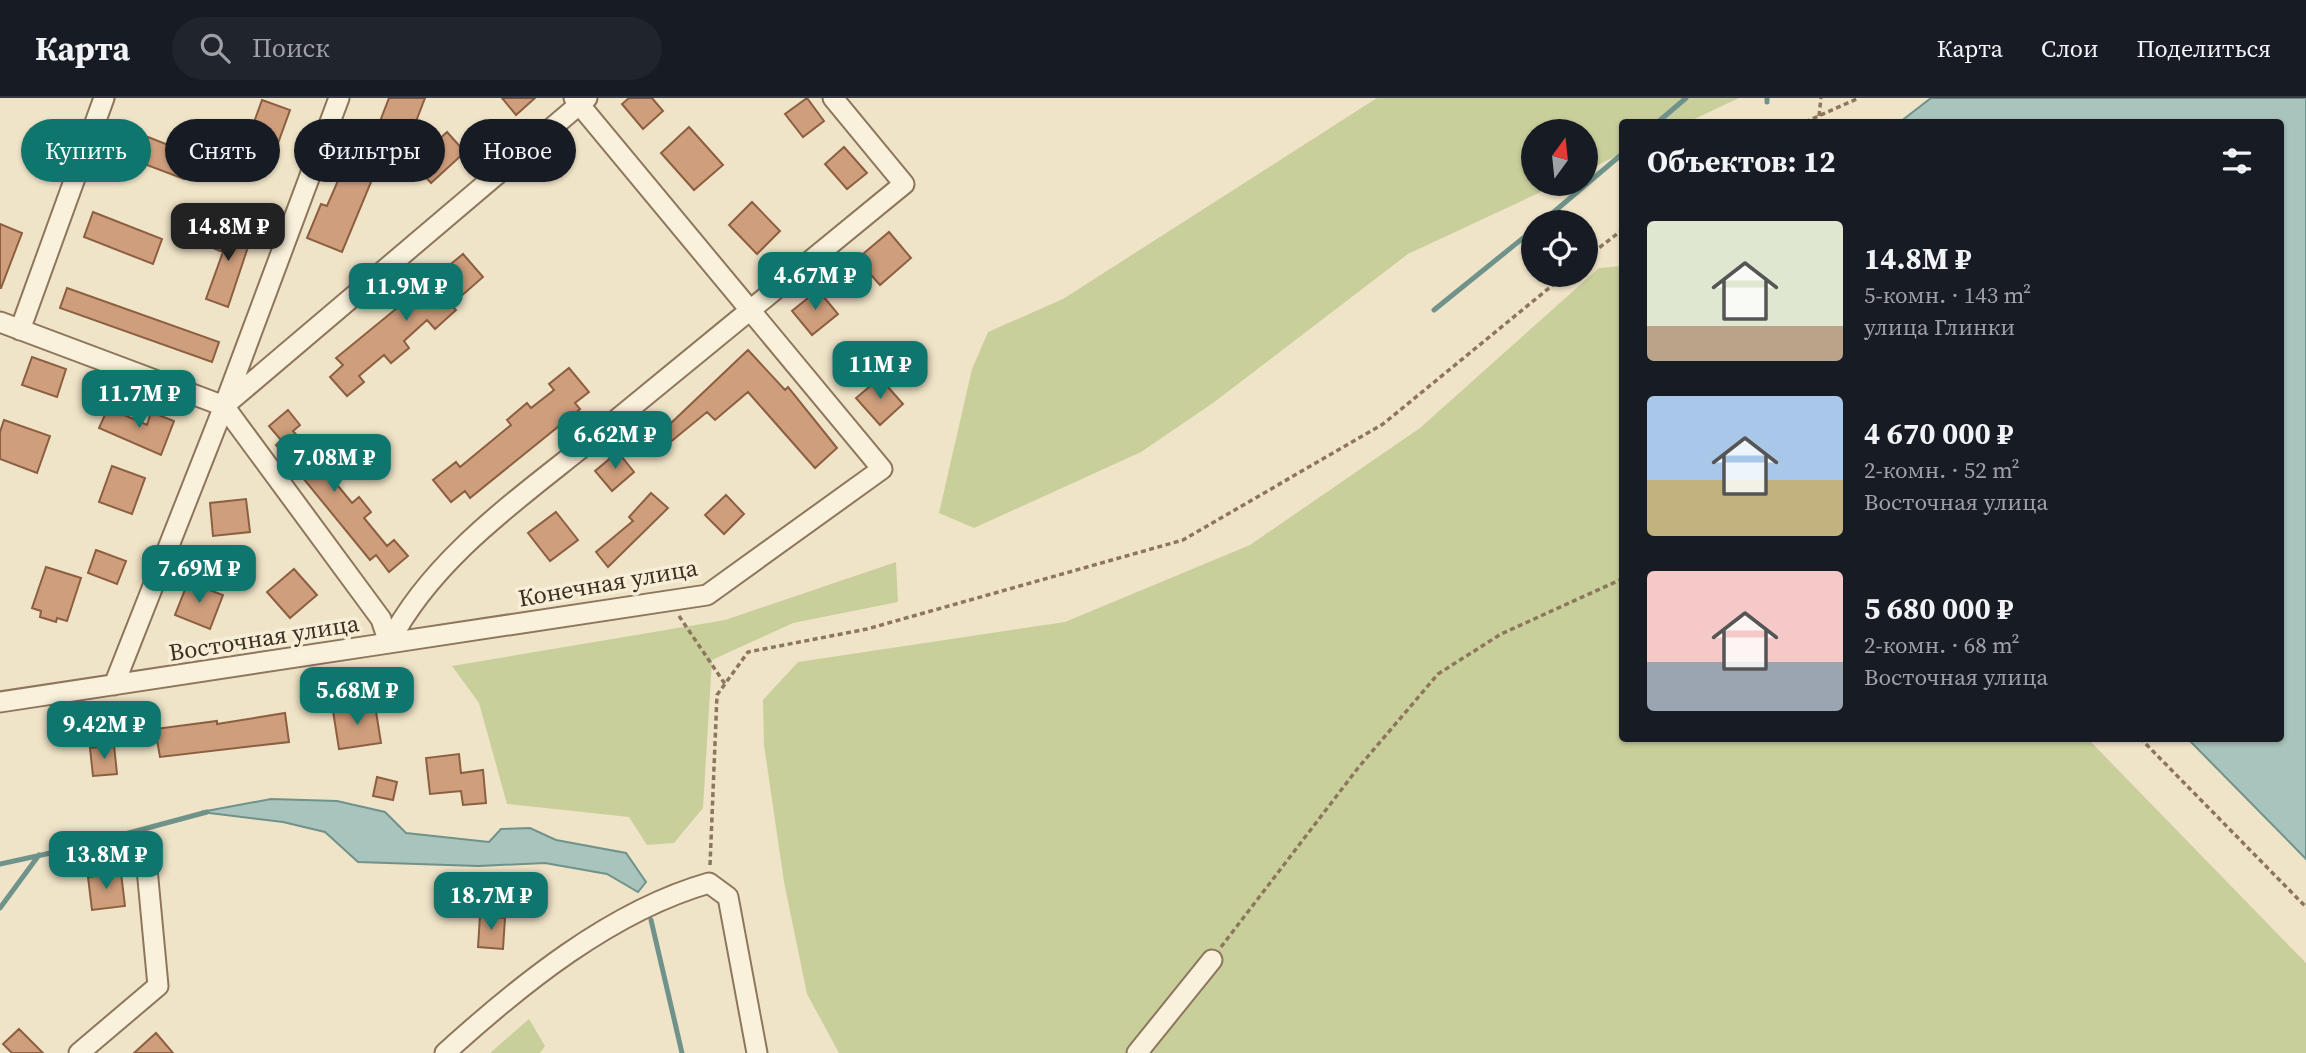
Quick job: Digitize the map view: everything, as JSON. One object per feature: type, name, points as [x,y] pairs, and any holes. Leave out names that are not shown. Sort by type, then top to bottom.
[{"type":"street","points":[[20,330],[104,98]]},
{"type":"street","points":[[114,685],[224,407],[339,98]]},
{"type":"street","name":"Восточная улица","points":[[0,702],[389,643],[403,616],[445,565],[511,507],[904,184],[833,98]]},
{"type":"street","points":[[224,407],[580,100],[748,312]]},
{"type":"street","name":"Конечная улица","points":[[389,643],[706,595],[882,469],[748,312]]},
{"type":"street","points":[[0,322],[224,407],[381,619],[389,643]]},
{"type":"street","points":[[79,1053],[158,986],[146,858]]},
{"type":"street","points":[[445,1053],[576,947],[622,918],[678,892],[709,883],[728,897],[757,1053]]},
{"type":"street","points":[[1137,1053],[1212,960]]},
{"type":"path","points":[[1819,116],[1821,98]]},
{"type":"path","points":[[1812,119],[1859,98]]},
{"type":"path","points":[[1598,249],[1619,232]]},
{"type":"path","points":[[709,883],[717,695],[748,652],[867,629],[1183,540],[1383,424],[1550,287]]},
{"type":"path","points":[[1212,960],[1358,768],[1438,674],[1501,634],[1619,580]]},
{"type":"path","points":[[680,618],[725,684]]},
{"type":"path","points":[[2144,742],[2306,907]]},
{"type":"green space","points":[[1377,98],[1739,98],[1694,119],[1619,119],[1619,154],[1598,165],[1598,119],[1521,119],[1521,196],[1532,196],[1408,254],[1213,403],[1141,452],[974,528],[939,513],[972,369],[988,332],[1063,299]]},
{"type":"green space","points":[[1619,266],[1619,742],[2091,742],[2306,963],[2306,1053],[839,1053],[807,994],[784,882],[764,745],[763,700],[798,662],[1065,622],[1250,545],[1420,428],[1578,287],[1598,287],[1598,269]]},
{"type":"green space","points":[[896,562],[898,602],[793,623],[712,660],[703,808],[674,843],[647,845],[629,817],[507,804],[479,703],[452,666],[725,620]]},
{"type":"green space","points":[[529,1019],[545,1046],[540,1053],[490,1053]]},
{"type":"water","points":[[1931,98],[2306,98],[2306,859],[2191,742],[2284,742],[2284,119],[1904,119]]},
{"type":"water","points":[[271,799],[337,801],[385,812],[406,833],[489,842],[501,829],[530,828],[556,840],[626,853],[646,882],[638,892],[607,874],[545,863],[478,866],[358,862],[325,832],[283,822],[201,812]]},
{"type":"building","points":[[389,98],[425,98],[417,119],[381,119]]},
{"type":"building","points":[[502,98],[535,98],[516,115]]},
{"type":"building","points":[[629,98],[652,98],[663,111],[643,129],[622,104]]},
{"type":"building","points":[[807,98],[824,121],[803,137],[785,114]]},
{"type":"building","points":[[262,100],[290,110],[280,138],[280,119],[255,119]]},
{"type":"building","points":[[689,127],[723,165],[694,190],[661,153]]},
{"type":"building","points":[[447,132],[459,145],[459,157],[445,170]]},
{"type":"building","points":[[151,138],[165,144],[165,172],[151,167]]},
{"type":"building","points":[[844,147],[867,173],[847,189],[825,164]]},
{"type":"building","points":[[337,182],[371,182],[342,252],[307,238],[321,204],[327,206]]},
{"type":"building","points":[[752,202],[780,231],[757,254],[729,225]]},
{"type":"building","points":[[93,212],[162,239],[153,264],[84,237]]},
{"type":"building","points":[[220,223],[252,235],[228,307],[206,299],[223,252],[210,247]]},
{"type":"building","points":[[0,224],[22,233],[1,288],[0,288]]},
{"type":"building","points":[[889,232],[911,258],[880,285],[857,259]]},
{"type":"building","points":[[463,254],[483,277],[451,305],[456,310],[435,329],[427,320],[404,341],[409,348],[391,363],[384,355],[359,376],[364,382],[347,396],[330,377],[343,365],[336,358]]},
{"type":"building","points":[[67,288],[219,342],[212,362],[60,308]]},
{"type":"building","points":[[818,290],[838,314],[812,335],[792,311]]},
{"type":"building","points":[[748,350],[785,390],[788,387],[837,448],[815,468],[748,392],[715,420],[707,412],[662,449],[645,432],[662,414],[671,423]]},
{"type":"building","points":[[32,357],[66,369],[57,397],[22,385]]},
{"type":"building","points":[[569,368],[589,392],[575,403],[580,409],[470,498],[465,491],[451,502],[433,480],[456,462],[460,467],[511,425],[507,420],[527,403],[531,408],[554,390],[549,384]]},
{"type":"building","points":[[880,378],[903,404],[880,425],[856,398]]},
{"type":"building","points":[[108,408],[147,425],[151,412],[174,421],[161,455],[99,428]]},
{"type":"building","points":[[288,410],[300,425],[293,431],[317,459],[323,454],[337,470],[330,476],[352,503],[359,497],[371,512],[364,518],[387,546],[394,540],[408,556],[389,572],[376,555],[370,560],[276,445],[281,440],[269,426]]},
{"type":"building","points":[[4,420],[50,436],[37,473],[0,459],[0,432]]},
{"type":"building","points":[[618,452],[634,472],[612,491],[595,471]]},
{"type":"building","points":[[112,466],[145,478],[132,514],[99,502]]},
{"type":"building","points":[[651,493],[668,508],[608,567],[596,552],[633,521],[629,517]]},
{"type":"building","points":[[726,495],[744,514],[724,534],[705,515]]},
{"type":"building","points":[[246,499],[250,532],[213,536],[210,503]]},
{"type":"building","points":[[556,512],[578,540],[550,561],[528,533]]},
{"type":"building","points":[[96,550],[126,561],[117,584],[88,573]]},
{"type":"building","points":[[46,567],[81,578],[67,621],[57,618],[56,622],[40,617],[41,611],[32,608]]},
{"type":"building","points":[[294,569],[317,595],[290,618],[267,592]]},
{"type":"building","points":[[188,582],[223,595],[210,629],[175,615]]},
{"type":"building","points":[[375,705],[381,743],[339,749],[333,711]]},
{"type":"building","points":[[285,713],[289,742],[160,757],[155,729],[217,721],[217,724]]},
{"type":"building","points":[[114,745],[117,774],[93,776],[90,748]]},
{"type":"building","points":[[459,754],[461,773],[483,770],[486,803],[463,805],[461,791],[430,794],[426,758]]},
{"type":"building","points":[[377,777],[397,782],[393,800],[373,796]]},
{"type":"building","points":[[121,873],[125,906],[92,910],[88,877]]},
{"type":"building","points":[[480,916],[505,918],[503,949],[478,947]]},
{"type":"building","points":[[19,1029],[43,1053],[12,1053],[3,1044]]},
{"type":"building","points":[[156,1033],[173,1053],[134,1053]]},
{"type":"waterway","points":[[1662,119],[1686,98]]},
{"type":"waterway","points":[[1556,210],[1619,157]]},
{"type":"waterway","points":[[1434,310],[1521,240]]},
{"type":"waterway","points":[[0,864],[69,849],[207,812]]},
{"type":"waterway","points":[[0,908],[39,855]]},
{"type":"waterway","points":[[651,920],[682,1053]]}]
